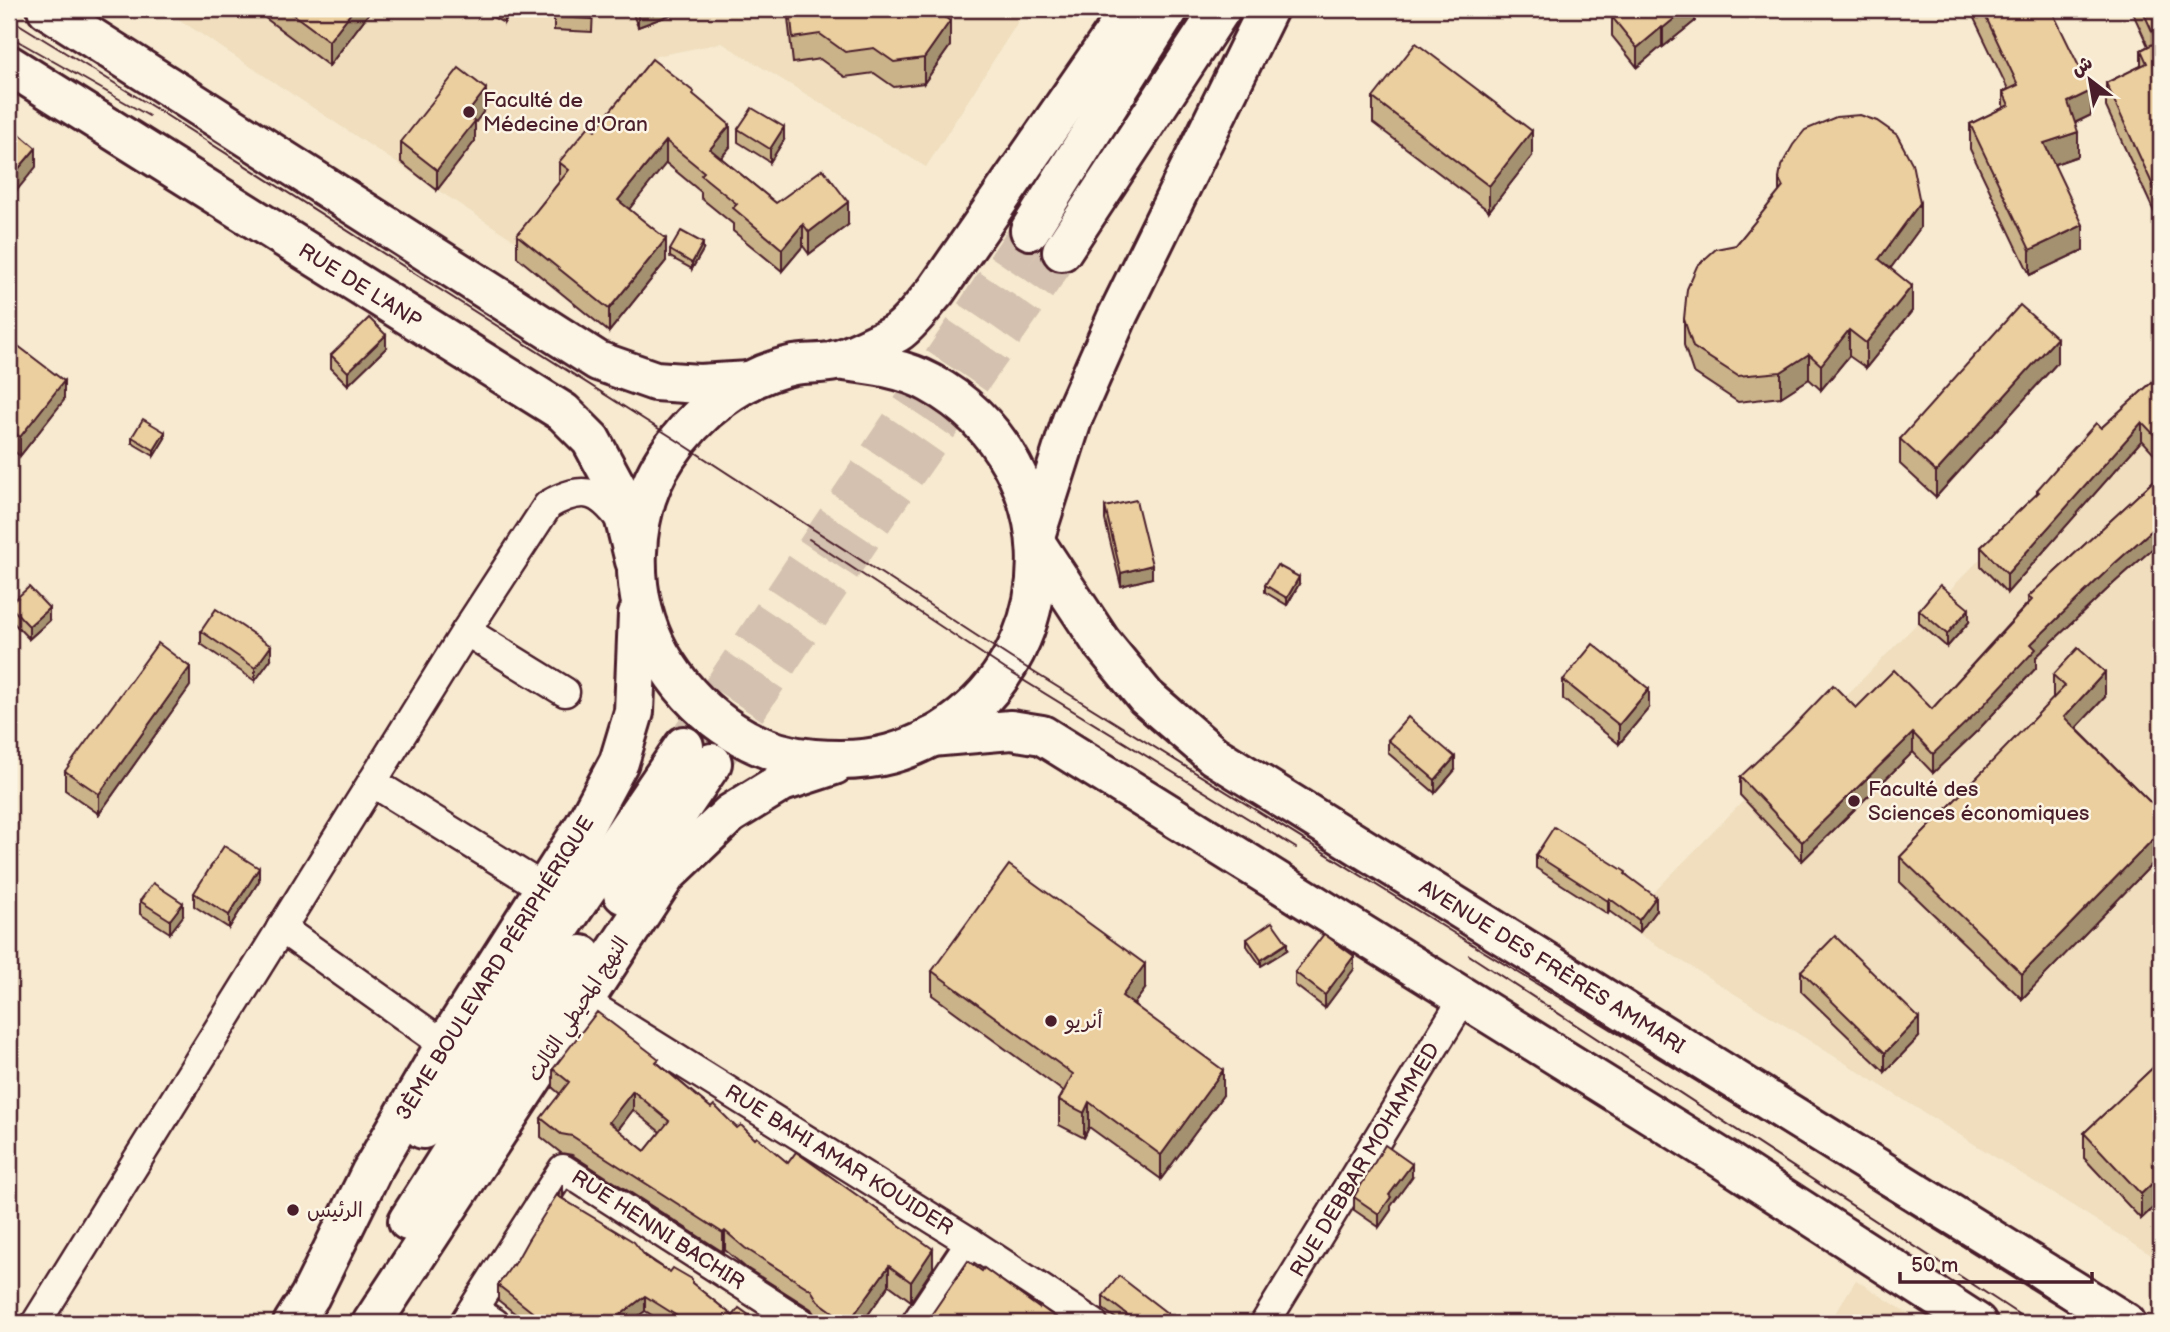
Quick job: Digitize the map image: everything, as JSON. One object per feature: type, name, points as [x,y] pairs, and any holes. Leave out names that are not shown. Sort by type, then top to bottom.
[{"type":"main road","points":[[47,9],[598,361],[655,381],[699,384],[750,381]]},
{"type":"main road","points":[[836,360],[899,331],[936,291],[1131,9]]},
{"type":"main road","points":[[1030,230],[1169,9]]},
{"type":"main road","points":[[1062,251],[1221,9]]},
{"type":"main road","points":[[1037,539],[1073,417],[1112,328],[1268,9]]},
{"type":"main road","name":"RUE DE L'ANP","points":[[9,65],[563,412],[591,440],[617,488],[638,582]]},
{"type":"main road","points":[[836,360],[884,366],[929,382],[969,409],[1001,445],[1024,487],[1037,539],[1037,584],[1028,622],[1011,658],[991,689],[964,716],[931,737],[890,754],[845,761],[782,754],[740,737],[704,711],[673,677],[652,638],[638,582],[639,530],[649,493],[665,458],[688,427],[717,401],[750,381],[792,366],[836,360]]},
{"type":"main road","name":"AVENUE DES FRÈRES AMMARI","points":[[1037,539],[1101,642],[1146,697],[1213,755],[2126,1323]]},
{"type":"main road","name":"3ÈME BOULEVARD PÉRIPHÉRIQUE","points":[[301,1309],[370,1172],[446,1045],[585,825],[619,762],[634,712],[638,582]]},
{"type":"main road","points":[[931,737],[1011,730],[1042,735],[1465,996],[1977,1323]]},
{"type":"main road","points":[[301,1309],[698,754],[493,1087],[343,1323]]},
{"type":"main road","name":"النهج المحيطي الثالث","points":[[372,1323],[666,875],[730,814],[782,782],[845,761]]},
{"type":"street","points":[[46,1320],[281,928],[548,505],[565,495],[583,491],[604,500],[627,528]]},
{"type":"street","points":[[466,631],[565,692]]},
{"type":"street","points":[[372,782],[545,889]]},
{"type":"street","points":[[281,928],[446,1045]]},
{"type":"street","name":"RUE DEBBAR MOHAMMED","points":[[1265,1323],[1465,996]]},
{"type":"street","name":"RUE BAHI AMAR KOUIDER","points":[[583,1000],[970,1242],[1093,1323]]},
{"type":"street","name":"RUE HENNI BACHIR","points":[[477,1318],[563,1169],[802,1323]]},
{"type":"street","points":[[916,1323],[970,1242]]},
{"type":"shaded area","name":"Faculté de Médecine d'Oran","points":[[163,9],[1026,9],[926,167],[722,43],[656,56],[529,250]]},
{"type":"shaded area","points":[[2161,374],[2161,1261],[1623,924]]},
{"type":"shaded area","points":[[1856,1280],[1923,1323],[1829,1323]]},
{"type":"building","points":[[286,9],[354,9],[329,41]]},
{"type":"building","points":[[554,9],[592,9],[592,19],[554,17]]},
{"type":"building","points":[[790,9],[934,9],[950,21],[924,58],[894,62],[874,48],[845,52],[820,34],[793,38]]},
{"type":"building","points":[[1622,9],[1686,9],[1637,48],[1612,17]]},
{"type":"building","points":[[1982,9],[2051,9],[2091,91],[2068,102],[2078,132],[2044,143],[2083,225],[2030,250],[1970,124],[2009,105],[2003,92],[2018,85]]},
{"type":"building","points":[[2142,9],[2161,9],[2161,203],[2106,83],[2147,63],[2141,50],[2157,42]]},
{"type":"building","points":[[1416,43],[1532,131],[1489,186],[1373,98]]},
{"type":"building","points":[[652,59],[730,125],[710,149],[776,203],[823,169],[848,202],[809,232],[803,224],[782,249],[733,208],[737,204],[701,175],[704,172],[666,141],[618,200],[666,239],[609,309],[517,235],[569,170],[559,162],[589,126],[595,130]]},
{"type":"building","points":[[459,68],[486,89],[466,115],[475,121],[437,170],[401,142]]},
{"type":"building","points":[[752,108],[784,127],[770,149],[738,129]]},
{"type":"building","points":[[1860,115],[1877,121],[1897,135],[1912,163],[1920,203],[1879,259],[1912,286],[1866,343],[1849,330],[1821,365],[1809,354],[1781,372],[1738,376],[1693,347],[1684,319],[1687,289],[1697,266],[1716,249],[1736,245],[1783,187],[1779,179],[1781,166],[1805,130],[1836,117]]},
{"type":"building","points":[[9,125],[36,148],[9,180]]},
{"type":"building","points":[[681,231],[703,243],[692,263],[670,250]]},
{"type":"building","points":[[2020,305],[2057,338],[1936,472],[1900,439]]},
{"type":"building","points":[[369,318],[386,335],[348,372],[331,355]]},
{"type":"building","points":[[9,339],[64,381],[20,437],[9,428]]},
{"type":"building","points":[[2161,374],[2161,442],[2142,422],[2007,574],[1981,547],[2039,492],[2037,490],[2096,423],[2101,428]]},
{"type":"building","points":[[143,419],[165,432],[154,450],[132,437]]},
{"type":"building","points":[[2161,474],[2161,522],[2031,644],[2036,649],[1933,754],[1913,733],[1802,842],[1740,777],[1833,685],[1856,708],[1894,670],[1932,709],[2032,600],[2028,597]]},
{"type":"building","points":[[1136,500],[1152,565],[1121,573],[1105,507]]},
{"type":"building","points":[[1277,565],[1299,577],[1287,598],[1265,585]]},
{"type":"building","points":[[1940,585],[1969,609],[1947,634],[1919,610]]},
{"type":"building","points":[[29,587],[49,608],[29,626],[9,605]]},
{"type":"building","points":[[216,609],[271,646],[255,668],[201,631]]},
{"type":"building","points":[[158,643],[190,667],[99,794],[65,771]]},
{"type":"building","points":[[1593,644],[1649,689],[1619,725],[1563,680]]},
{"type":"building","points":[[2078,648],[2105,672],[2064,717],[2161,813],[2161,831],[2022,974],[1900,857],[2065,686],[2053,675]]},
{"type":"building","points":[[1408,717],[1455,757],[1435,780],[1388,740]]},
{"type":"building","points":[[1554,827],[1626,872],[1625,874],[1656,897],[1639,920],[1609,898],[1608,901],[1536,855]]},
{"type":"building","points":[[224,846],[259,868],[229,915],[194,893]]},
{"type":"building","points":[[1009,865],[1145,964],[1122,996],[1223,1070],[1161,1155],[1089,1102],[1084,1113],[1059,1100],[1073,1074],[932,971]]},
{"type":"building","points":[[153,883],[183,903],[170,920],[140,901]]},
{"type":"building","points":[[1272,922],[1287,943],[1261,960],[1247,939]]},
{"type":"building","points":[[1324,934],[1354,956],[1325,995],[1295,972]]},
{"type":"building","points":[[1835,936],[1919,1018],[1885,1053],[1801,971]]},
{"type":"building","points":[[597,1012],[659,1059],[656,1062],[711,1108],[714,1105],[737,1128],[741,1125],[788,1163],[796,1152],[933,1249],[911,1282],[889,1266],[848,1323],[818,1301],[811,1290],[745,1248],[725,1231],[723,1233],[572,1136],[561,1134],[541,1118],[569,1082],[553,1069]],"holes":[[[633,1091],[669,1121],[645,1151],[609,1122]]]},
{"type":"building","points":[[2161,1060],[2161,1175],[2141,1194],[2084,1133]]},
{"type":"building","points":[[1385,1145],[1412,1164],[1389,1195],[1391,1197],[1379,1214],[1354,1197]]},
{"type":"building","points":[[563,1185],[558,1196],[634,1242],[646,1257],[670,1272],[673,1268],[692,1279],[692,1283],[733,1316],[739,1308],[760,1323],[684,1323],[685,1321],[645,1296],[610,1323],[546,1323],[498,1285],[514,1265]]},
{"type":"building","points":[[968,1261],[982,1271],[984,1268],[1063,1323],[922,1323],[929,1318]]},
{"type":"building","points":[[1119,1276],[1180,1323],[1138,1323],[1103,1296]]},
{"type":"tunnel","points":[[688,740],[1030,230]]},
{"type":"tunnel","points":[[715,758],[872,522],[1062,251]]},
{"type":"tram line","points":[[9,18],[678,441],[1011,658],[1460,937],[2022,1280],[2086,1323]]},
{"type":"tram line","points":[[9,36],[149,116]]},
{"type":"tram line","points":[[809,539],[1005,669],[1296,848]]},
{"type":"tram line","points":[[1469,955],[2032,1323]]},
{"type":"place","name":"Faculté de Médecine d'Oran","points":[[469,112]]},
{"type":"place","name":"Faculté des Sciences économiques","points":[[1854,801]]},
{"type":"place","name":"أنريو","points":[[1051,1021]]},
{"type":"place","name":"الرئيس","points":[[293,1210]]}]
